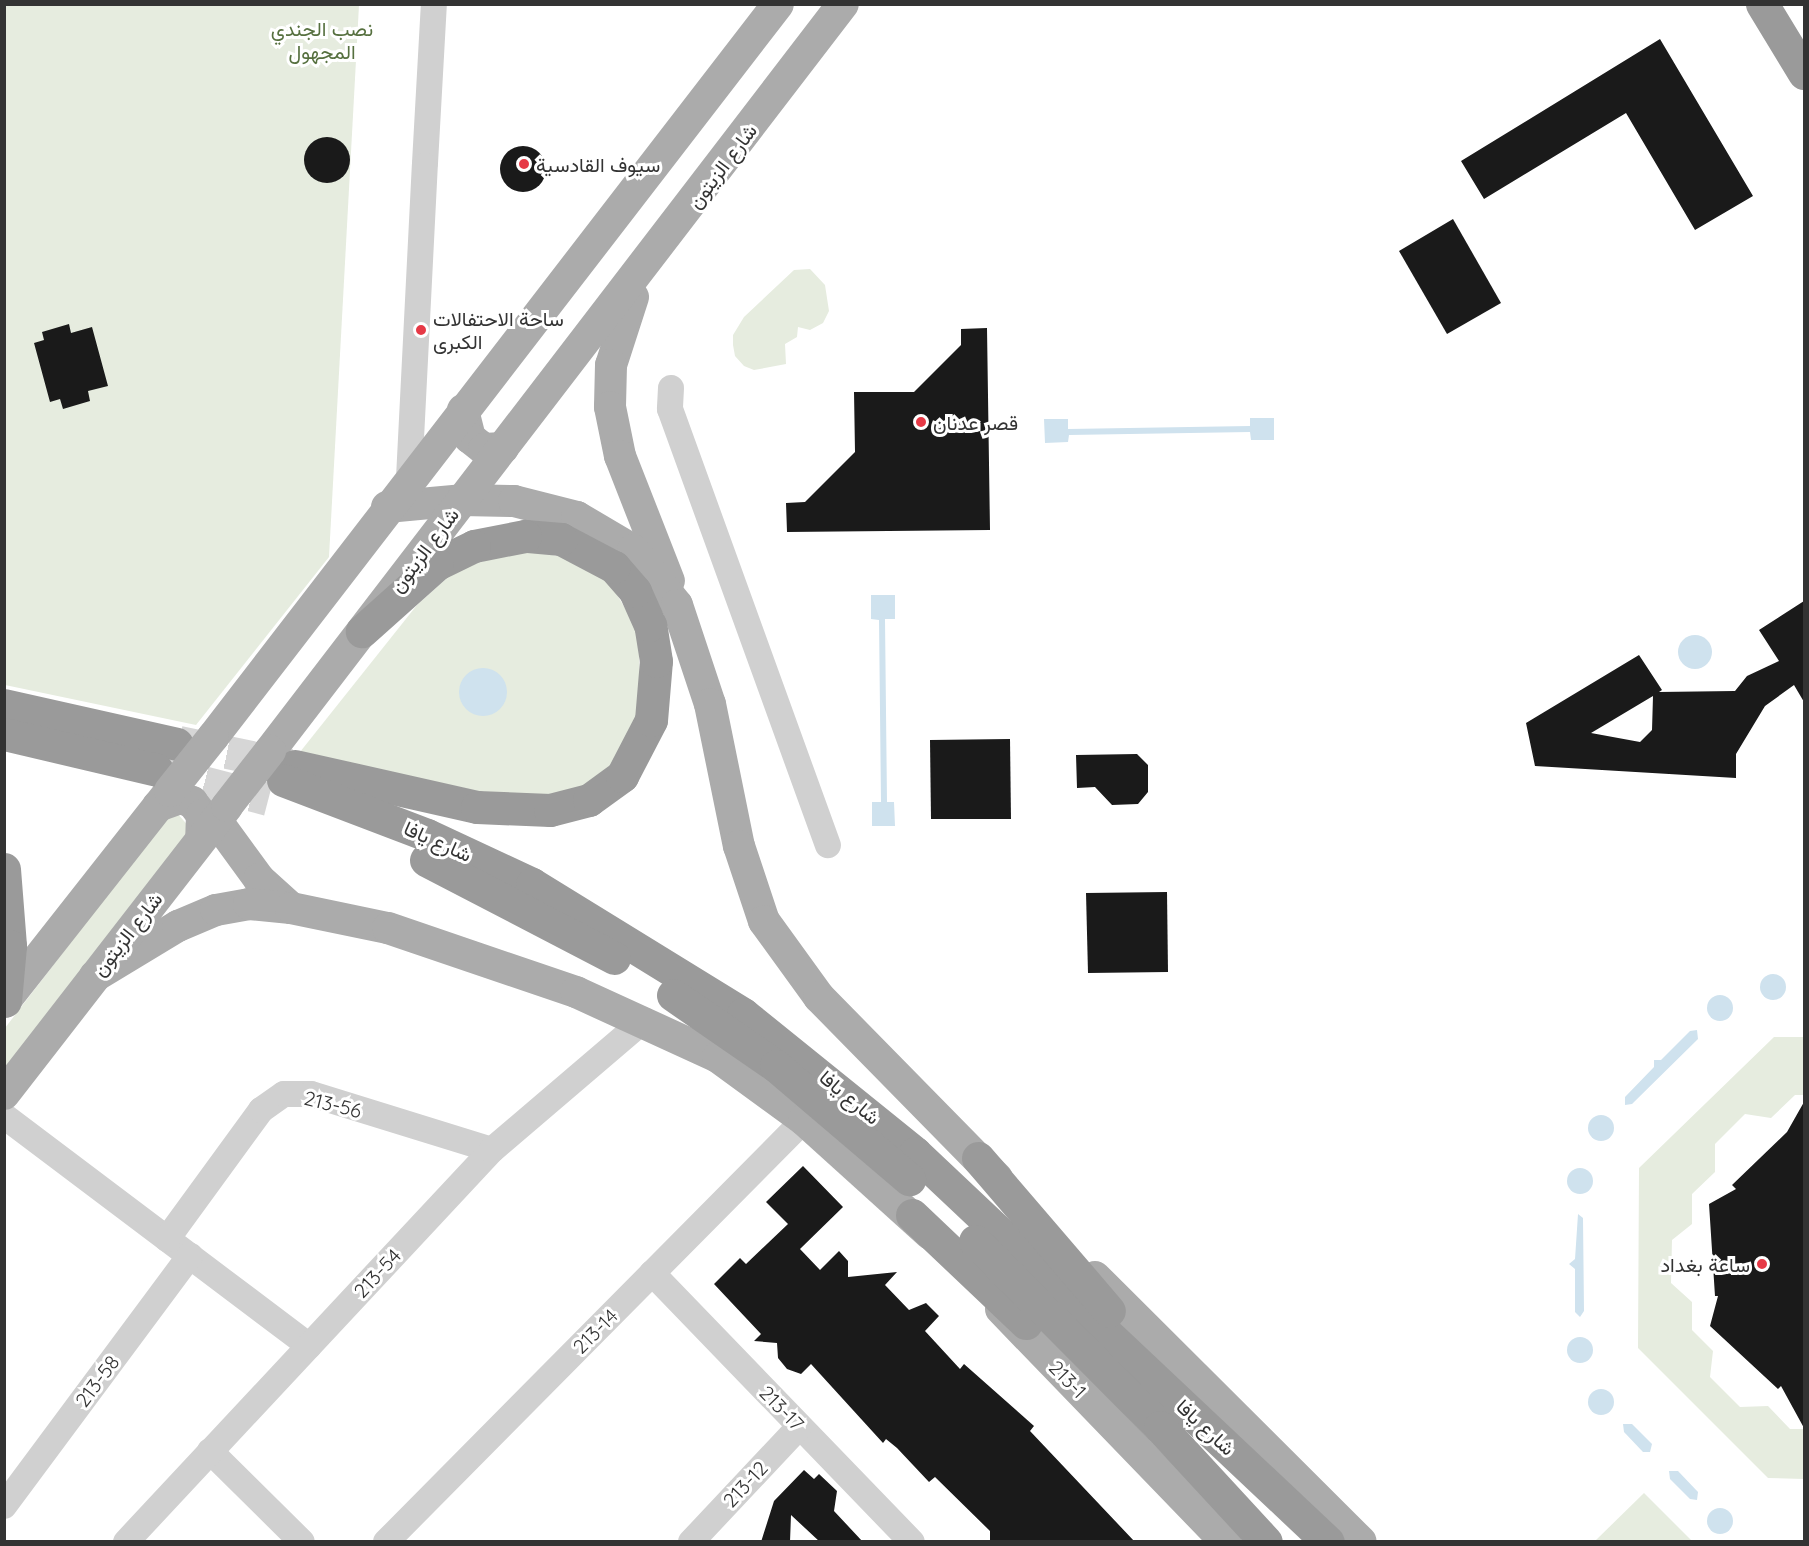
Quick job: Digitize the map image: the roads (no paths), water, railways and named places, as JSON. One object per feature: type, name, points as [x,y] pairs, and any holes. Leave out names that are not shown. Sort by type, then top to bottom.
[{"type":"highway","points":[[1762,4],[1804,73]]},
{"type":"highway","points":[[279,774],[477,807],[550,810],[589,800],[622,776],[651,720],[656,661],[650,625],[635,591],[614,567],[561,539],[525,536],[465,550],[437,564],[362,631]]},
{"type":"highway","points":[[4,705],[167,766]]},
{"type":"highway","points":[[4,734],[167,766]]},
{"type":"highway","name":"شارع يافا","points":[[279,774],[439,865],[524,908],[651,981],[776,1066],[886,1158],[977,1243],[1160,1427],[1266,1542]]},
{"type":"highway","name":"شارع يافا","points":[[279,774],[427,835],[532,884],[743,1014],[915,1153],[1329,1542]]},
{"type":"highway","points":[[4,869],[10,946],[5,1002]]},
{"type":"highway","points":[[978,1158],[1109,1312],[1329,1542]]},
{"type":"highway","points":[[912,1215],[1257,1542]]},
{"type":"main road","points":[[5,1002],[167,766],[213,737],[409,478],[778,4]]},
{"type":"main road","name":"شارع الزيتون","points":[[4,1094],[215,821],[279,774],[362,631],[650,261],[843,4]]},
{"type":"main road","points":[[650,261],[624,314],[611,365],[610,407],[620,456],[677,605],[710,704],[740,846],[764,921],[819,997],[1361,1542]]},
{"type":"main road","points":[[463,410],[470,438],[484,448],[503,448]]},
{"type":"main road","points":[[387,507],[462,500],[514,501],[578,517],[633,550],[677,605]]},
{"type":"main road","points":[[167,766],[180,798],[192,802],[202,816],[215,821],[259,879],[291,908]]},
{"type":"main road","name":"213-1","points":[[95,976],[178,926],[216,910],[249,904],[291,908],[388,928],[510,968],[644,1020],[718,1057],[804,1120],[912,1215],[1226,1542]]},
{"type":"street","points":[[409,478],[434,4]]},
{"type":"street","points":[[671,388],[670,409],[828,845]]},
{"type":"street","name":"213-54","points":[[126,1542],[492,1150],[644,1020]]},
{"type":"street","name":"213-56","points":[[167,1239],[261,1110],[284,1094],[310,1094],[492,1150]]},
{"type":"street","points":[[4,1116],[309,1346]]},
{"type":"street","name":"213-14","points":[[386,1542],[804,1120]]},
{"type":"street","name":"213-58","points":[[4,1506],[190,1256]]},
{"type":"street","name":"213-17","points":[[652,1273],[912,1542]]},
{"type":"street","name":"213-12","points":[[691,1542],[800,1427]]},
{"type":"street","points":[[210,1451],[302,1542]]},
{"type":"water","points":[[1250,418],[1274,418],[1274,440],[1251,440],[1250,432],[1069,435],[1068,442],[1045,443],[1044,419],[1068,419],[1068,429],[1250,426]]},
{"type":"water","points":[[871,595],[895,595],[895,619],[885,619],[887,802],[894,802],[895,826],[872,826],[872,802],[881,802],[879,620],[871,619]]},
{"type":"water","points":[[1695,635],[1707,640],[1712,652],[1707,664],[1695,669],[1683,664],[1678,652],[1683,640]]},
{"type":"water","points":[[483,668],[500,675],[507,692],[500,709],[483,716],[466,709],[459,692],[466,675]]},
{"type":"water","points":[[1773,974],[1782,978],[1786,987],[1782,996],[1773,1000],[1764,996],[1760,987],[1764,978]]},
{"type":"water","points":[[1720,995],[1729,999],[1733,1008],[1729,1017],[1720,1021],[1711,1017],[1707,1008],[1711,999]]},
{"type":"water","points":[[1697,1030],[1698,1039],[1632,1104],[1625,1105],[1625,1097],[1654,1067],[1654,1060],[1661,1060],[1690,1031]]},
{"type":"water","points":[[1601,1115],[1610,1119],[1614,1128],[1610,1137],[1601,1141],[1592,1137],[1588,1128],[1592,1119]]},
{"type":"water","points":[[1580,1168],[1589,1172],[1593,1181],[1589,1190],[1580,1194],[1571,1190],[1567,1181],[1571,1172]]},
{"type":"water","points":[[1578,1214],[1583,1218],[1584,1311],[1580,1317],[1575,1312],[1575,1269],[1569,1264],[1575,1259]]},
{"type":"water","points":[[1580,1337],[1589,1341],[1593,1350],[1589,1359],[1580,1363],[1571,1359],[1567,1350],[1571,1341]]},
{"type":"water","points":[[1601,1389],[1610,1393],[1614,1402],[1610,1411],[1601,1415],[1592,1411],[1588,1402],[1592,1393]]},
{"type":"water","points":[[1623,1424],[1632,1424],[1652,1444],[1650,1452],[1643,1452],[1624,1432]]},
{"type":"water","points":[[1669,1471],[1678,1471],[1698,1492],[1697,1500],[1690,1499],[1670,1479]]},
{"type":"water","points":[[1720,1508],[1729,1512],[1733,1521],[1729,1530],[1720,1534],[1711,1530],[1707,1521],[1711,1512]]},
{"type":"tunnel","points":[[179,742],[290,765]]},
{"type":"tunnel","points":[[157,770],[268,799]]},
{"type":"place","name":"سيوف القادسية","points":[[524,164]]},
{"type":"place","name":"ساحة الاحتفالات الكبرى","points":[[421,330]]},
{"type":"place","name":"قصر عدنان","points":[[921,422]]},
{"type":"place","name":"ساعة بغداد","points":[[1762,1264]]},
{"type":"park label","name":"نصب الجندي المجهول","points":[[322,40]]}]
